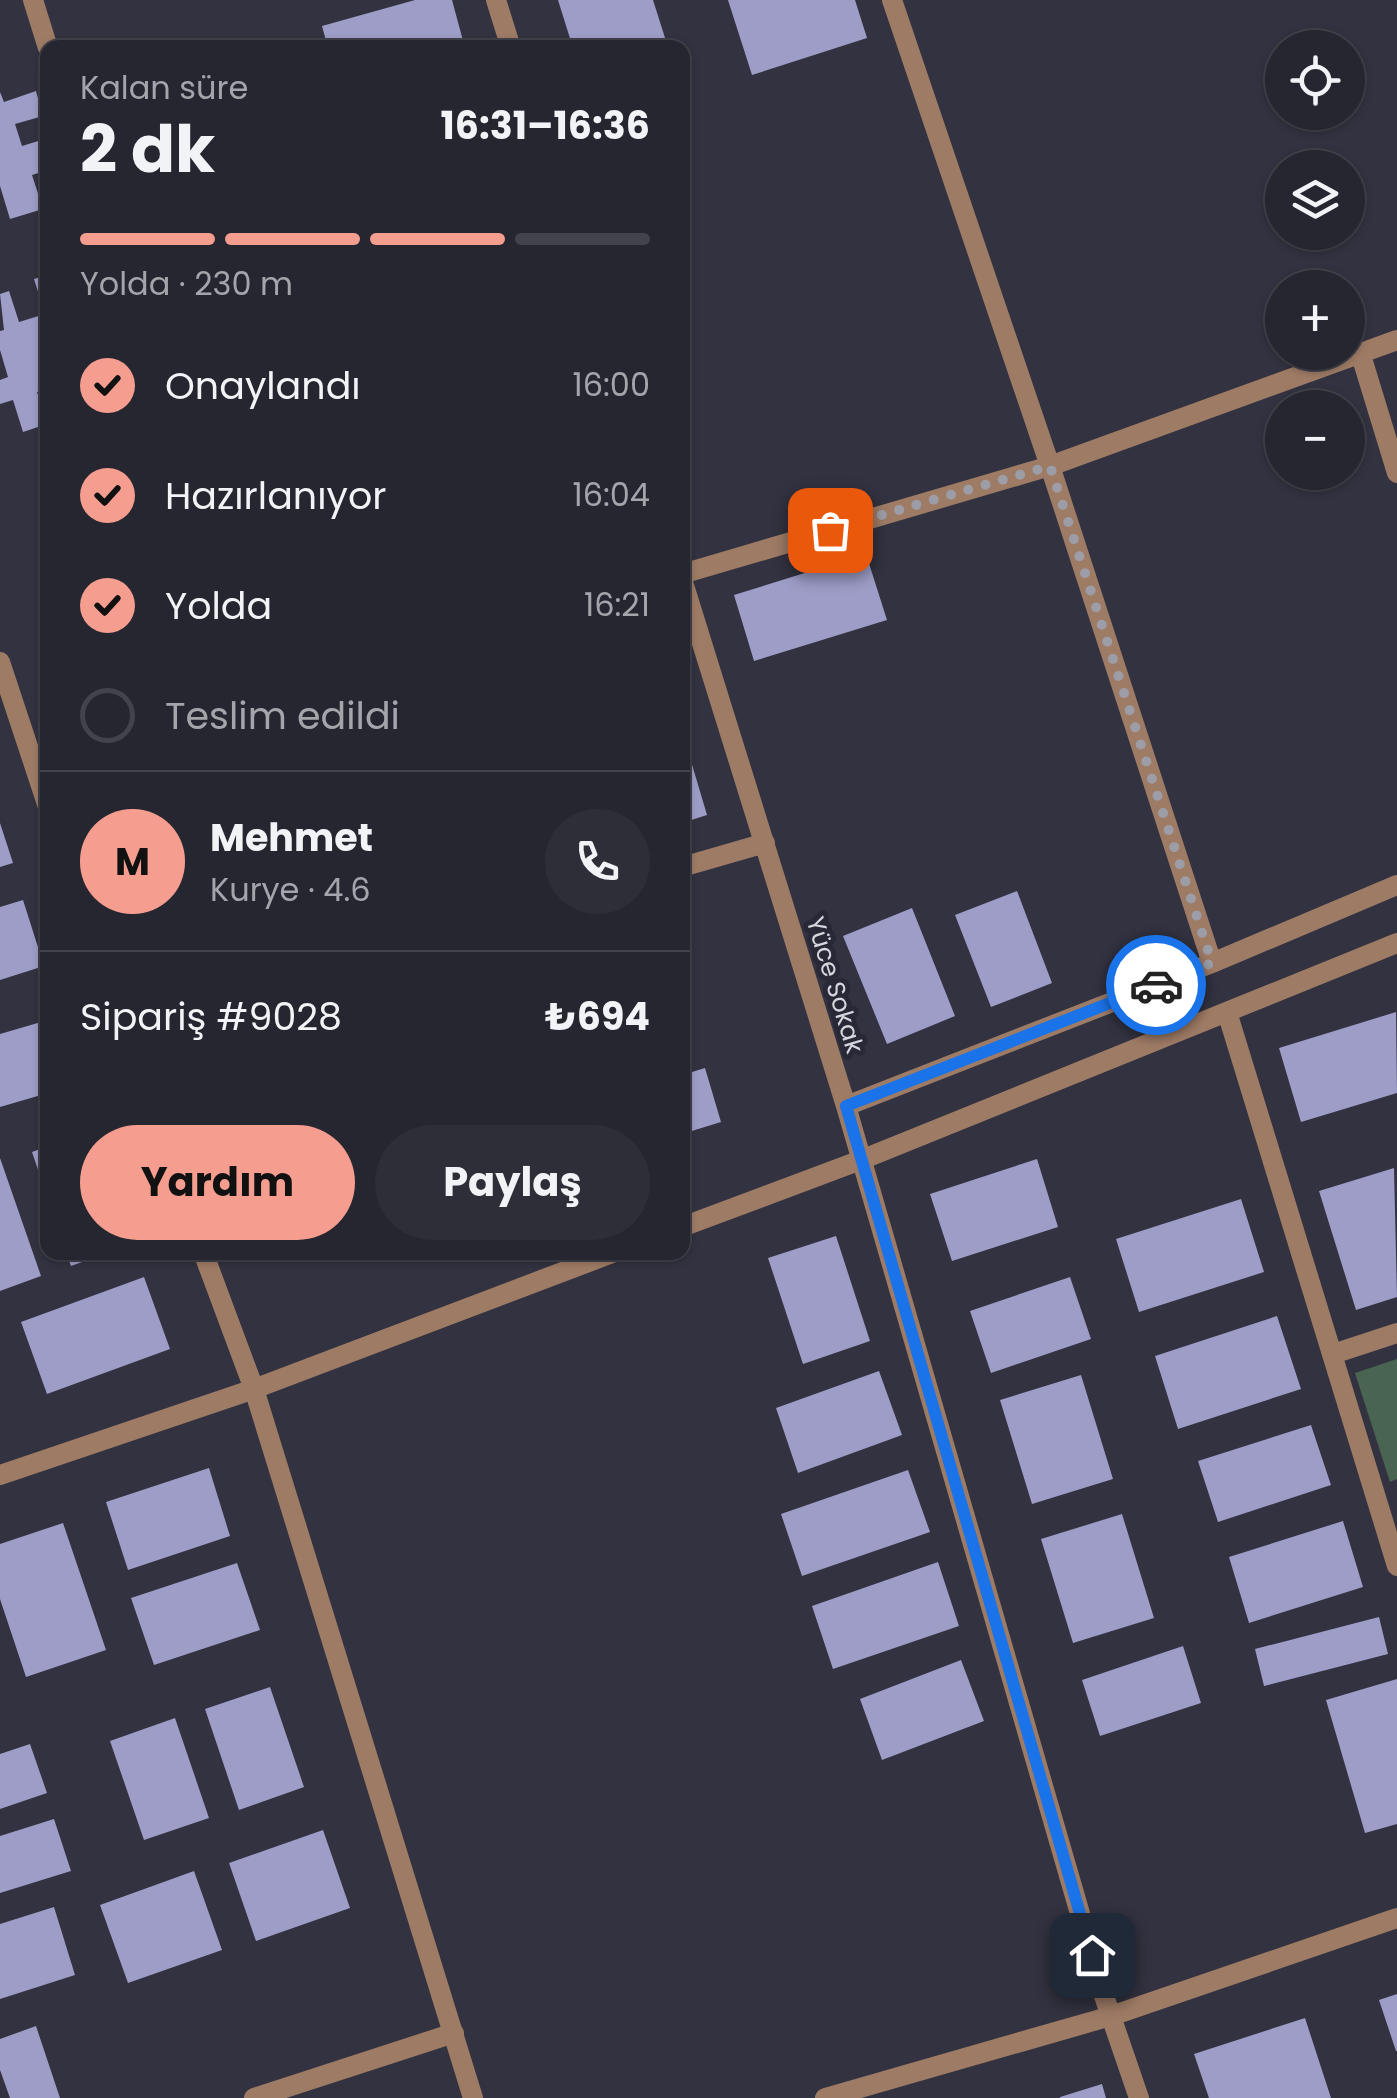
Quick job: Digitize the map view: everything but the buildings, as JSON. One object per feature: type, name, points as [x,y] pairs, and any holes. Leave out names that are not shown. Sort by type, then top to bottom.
[{"type":"street","points":[[33,0],[46,40]]},
{"type":"street","points":[[496,0],[509,40]]},
{"type":"street","points":[[892,0],[1212,963]]},
{"type":"street","points":[[1365,350],[1397,340]]},
{"type":"street","points":[[1365,368],[1397,473]]},
{"type":"street","points":[[690,574],[1050,466],[1311,370]]},
{"type":"street","name":"Yüce Sokak","points":[[690,602],[846,1106],[1111,2016],[1139,2098]]},
{"type":"street","points":[[0,662],[40,783]]},
{"type":"street","points":[[690,865],[765,843]]},
{"type":"street","points":[[846,1106],[1212,963],[1397,885]]},
{"type":"street","points":[[690,1224],[861,1160],[1397,943]]},
{"type":"street","points":[[1227,1012],[1333,1354],[1389,1515],[1397,1566]]},
{"type":"street","points":[[206,1260],[254,1389],[473,2098]]},
{"type":"street","points":[[0,1475],[254,1389],[594,1260]]},
{"type":"street","points":[[1333,1354],[1397,1333]]},
{"type":"street","points":[[825,2098],[1111,2016],[1397,1918]]},
{"type":"street","points":[[254,2098],[454,2033]]},
{"type":"green space","points":[[1397,1359],[1397,1479],[1390,1482],[1355,1373]]},
{"type":"way so far","points":[[830,530],[1050,466],[1212,963],[1156,985]]},
{"type":"route","points":[[1092,1955],[846,1106],[1156,985]]}]
